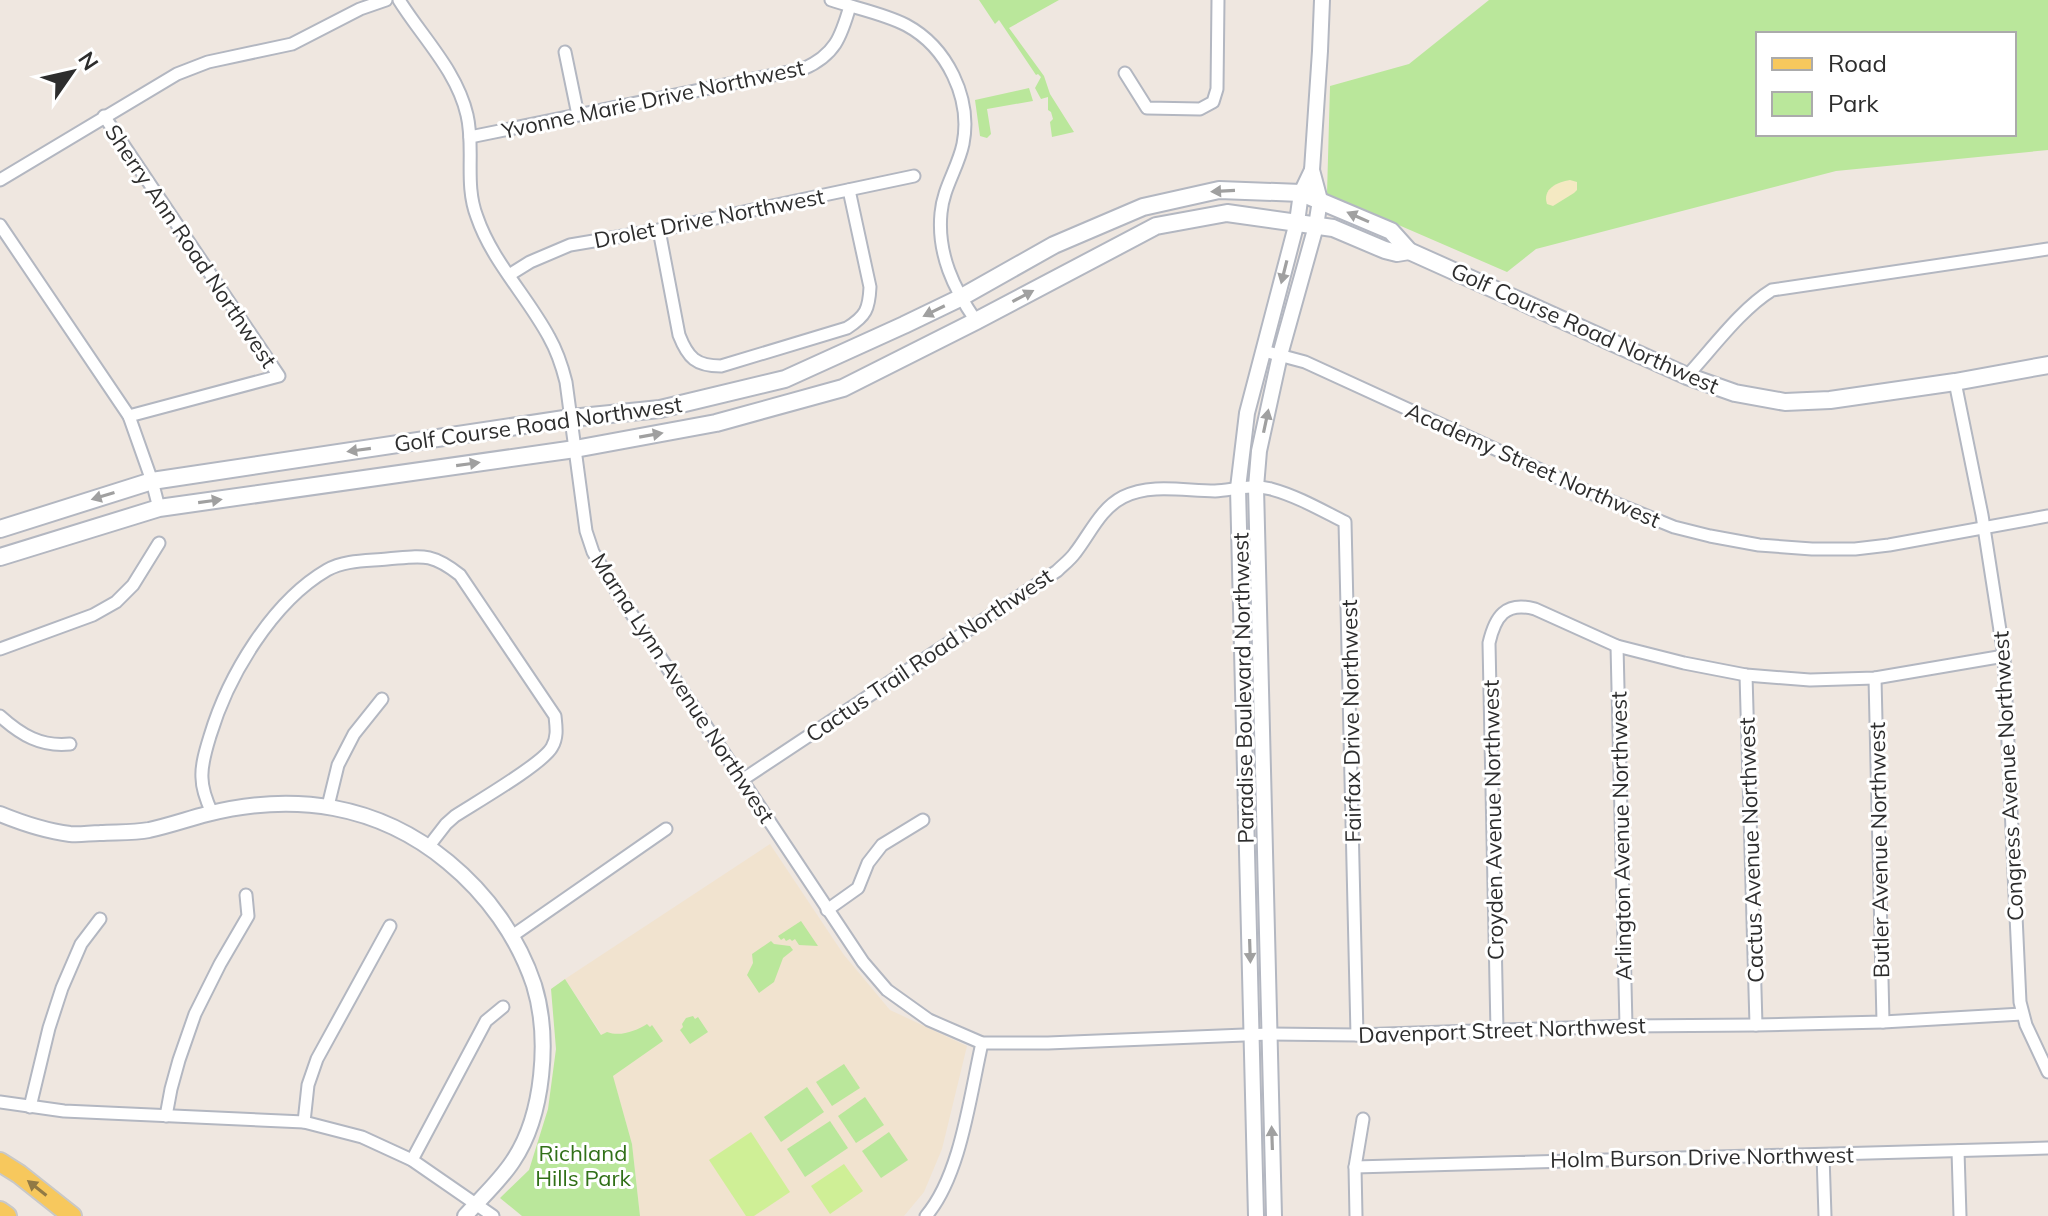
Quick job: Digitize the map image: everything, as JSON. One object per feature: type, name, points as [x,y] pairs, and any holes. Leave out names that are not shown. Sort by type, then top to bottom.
[{"type":"main road","name":"Golf Course Road Northwest","points":[[0,529],[152,481],[571,418],[660,409],[785,379],[960,298],[1054,245],[1143,207],[1219,190],[1301,193],[1320,200],[1391,231],[1409,251],[1687,376],[1735,393],[1785,402],[1830,400],[2048,365]]},
{"type":"main road","name":"Golf Course Road Northwest","points":[[0,557],[159,508],[575,449],[716,423],[843,388],[1156,226],[1227,213],[1333,228],[1385,250],[1397,253],[1409,251]]},
{"type":"main road","points":[[0,1162],[72,1216]]},
{"type":"main road","points":[[0,1211],[7,1216]]},
{"type":"street","points":[[0,180],[177,74],[208,62],[292,44],[360,9],[386,0]]},
{"type":"street","name":"Marna Lynn Avenue Northwest","points":[[399,0],[455,82],[467,113],[470,186],[476,216],[489,243],[538,317],[560,360],[566,382],[586,531],[593,552],[863,962],[887,990],[929,1020],[982,1043]]},
{"type":"street","points":[[831,0],[904,24],[926,37],[944,59],[958,85],[965,126],[963,144],[946,188],[941,213],[941,237],[944,259],[960,298],[976,321]]},
{"type":"street","points":[[1125,73],[1147,108],[1200,109],[1213,102],[1217,89],[1218,0]]},
{"type":"street","name":"Paradise Boulevard Northwest","points":[[1274,1216],[1256,487],[1259,451],[1280,355],[1316,226],[1320,200],[1312,170],[1322,0]]},
{"type":"street","name":"Yvonne Marie Drive Northwest","points":[[470,137],[803,69],[816,63],[837,44],[850,6]]},
{"type":"street","points":[[565,52],[578,115]]},
{"type":"street","name":"Sherry Ann Road Northwest","points":[[104,116],[279,376],[129,416]]},
{"type":"street","name":"Paradise Boulevard Northwest","points":[[1256,1216],[1244,733],[1232,724],[1244,713],[1238,488],[1247,413],[1297,222],[1301,193],[1312,170]]},
{"type":"street","name":"Drolet Drive Northwest","points":[[509,275],[570,245],[659,230],[914,176]]},
{"type":"street","points":[[659,230],[684,349],[693,359],[707,366],[721,366],[847,328],[866,311],[870,287],[849,190]]},
{"type":"street","points":[[0,225],[129,416],[159,508]]},
{"type":"street","points":[[1687,376],[1748,309],[1772,290],[2048,249]]},
{"type":"street","name":"Academy Street Northwest","points":[[1264,351],[1305,362],[1593,494],[1686,530],[1759,545],[1840,549],[1889,545],[2048,516]]},
{"type":"street","name":"Congress Avenue Northwest","points":[[1955,382],[1984,528],[2004,656],[2022,1014],[2048,1072]]},
{"type":"street","name":"Fairfax Drive Northwest","points":[[1238,488],[1269,488],[1345,522],[1357,1035]]},
{"type":"street","name":"Cactus Trail Road Northwest","points":[[742,780],[1057,571],[1074,555],[1102,514],[1121,498],[1141,491],[1238,488]]},
{"type":"street","points":[[0,649],[93,615],[116,602],[133,585],[159,543]]},
{"type":"street","points":[[212,813],[202,776],[217,712],[257,639],[278,612],[330,568],[346,563],[426,556],[444,562],[460,575],[555,716],[557,731],[552,747],[540,760],[455,816],[429,846]]},
{"type":"street","name":"Croyden Avenue Northwest","points":[[1497,1031],[1489,643],[1493,625],[1502,613],[1525,606],[1617,646]]},
{"type":"street","points":[[1242,644],[1259,620]]},
{"type":"street","points":[[1617,646],[1746,675],[1810,680],[1875,678],[2004,656]]},
{"type":"street","name":"Arlington Avenue Northwest","points":[[1617,646],[1626,1026]]},
{"type":"street","name":"Cactus Avenue Northwest","points":[[1746,675],[1756,1025]]},
{"type":"street","name":"Butler Avenue Northwest","points":[[1875,678],[1883,1022]]},
{"type":"street","points":[[1244,713],[1261,697]]},
{"type":"street","points":[[328,806],[338,765],[354,734],[382,699]]},
{"type":"street","points":[[0,716],[36,740],[53,745],[70,744]]},
{"type":"street","points":[[1244,733],[1262,752]]},
{"type":"street","points":[[0,815],[72,834],[146,830],[251,806],[288,802],[328,806],[390,825],[429,846],[459,871],[489,903],[512,936],[529,970],[538,999],[542,1041],[541,1082],[530,1126],[514,1160],[462,1216]]},
{"type":"street","points":[[827,910],[858,888],[868,863],[882,845],[923,820]]},
{"type":"street","points":[[512,936],[666,829]]},
{"type":"street","points":[[166,1116],[175,1074],[195,1014],[248,916],[246,895]]},
{"type":"street","points":[[1248,901],[1258,913],[1269,954]]},
{"type":"street","points":[[30,1107],[62,988],[81,944],[100,919]]},
{"type":"street","points":[[304,1122],[308,1085],[317,1059],[390,926]]},
{"type":"street","points":[[412,1160],[486,1021],[503,1007]]},
{"type":"street","name":"Davenport Street Northwest","points":[[982,1043],[1883,1022],[2022,1014]]},
{"type":"street","points":[[926,1216],[949,1180],[982,1043]]},
{"type":"street","points":[[0,1102],[30,1107],[166,1116],[304,1122],[362,1137],[412,1160],[493,1216]]},
{"type":"street","points":[[1356,1216],[1355,1167],[1363,1119]]},
{"type":"street","name":"Holm Burson Drive Northwest","points":[[1355,1167],[2048,1148]]},
{"type":"street","points":[[1958,1151],[1960,1216]]},
{"type":"street","points":[[1823,1155],[1825,1216]]},
{"type":"shaded area","points":[[770,844],[844,955],[890,1010],[967,1046],[942,1149],[924,1192],[904,1216],[640,1216],[632,1144],[600,1032],[565,979]]},
{"type":"green space","points":[[979,0],[1059,0],[1009,28],[1044,76],[1050,94],[1074,132],[1052,137],[1050,122],[1053,119],[1048,110],[1048,97],[1041,99],[1035,88],[1041,77],[1036,75],[999,20],[995,24]]},
{"type":"green space","points":[[1489,0],[2048,0],[2048,150],[1836,171],[1536,249],[1507,272],[1327,194],[1330,86],[1409,64]]},
{"type":"green space","points":[[1029,88],[1033,101],[987,109],[991,134],[987,138],[980,136],[975,100]]},
{"type":"green space","points":[[801,921],[818,946],[799,945],[795,939],[786,941],[778,936]]},
{"type":"green space","points":[[771,941],[790,946],[793,950],[783,958],[774,982],[759,993],[747,975],[753,963],[752,954]]},
{"type":"green space","name":"Richland Hills Park","points":[[565,979],[601,1035],[628,1032],[647,1024],[652,1025],[663,1041],[613,1076],[632,1144],[640,1216],[522,1216],[500,1198],[529,1170],[548,1109],[556,1049],[551,989]]},
{"type":"green space","points":[[693,1016],[695,1019],[698,1017],[708,1032],[690,1044],[680,1030],[686,1018]]},
{"type":"green space","points":[[844,1064],[860,1088],[832,1106],[816,1082]]},
{"type":"green space","points":[[807,1087],[824,1112],[781,1142],[764,1117]]},
{"type":"green space","points":[[865,1097],[884,1125],[856,1143],[838,1116]]},
{"type":"green space","points":[[830,1121],[848,1148],[805,1177],[787,1149]]},
{"type":"green space","points":[[751,1132],[790,1192],[754,1216],[746,1216],[709,1160]]},
{"type":"green space","points":[[889,1132],[908,1160],[881,1178],[862,1151]]},
{"type":"green space","points":[[844,1164],[863,1191],[830,1214],[811,1186]]},
{"type":"sand","points":[[1570,180],[1577,182],[1577,190],[1553,206],[1547,204],[1549,190]]}]
